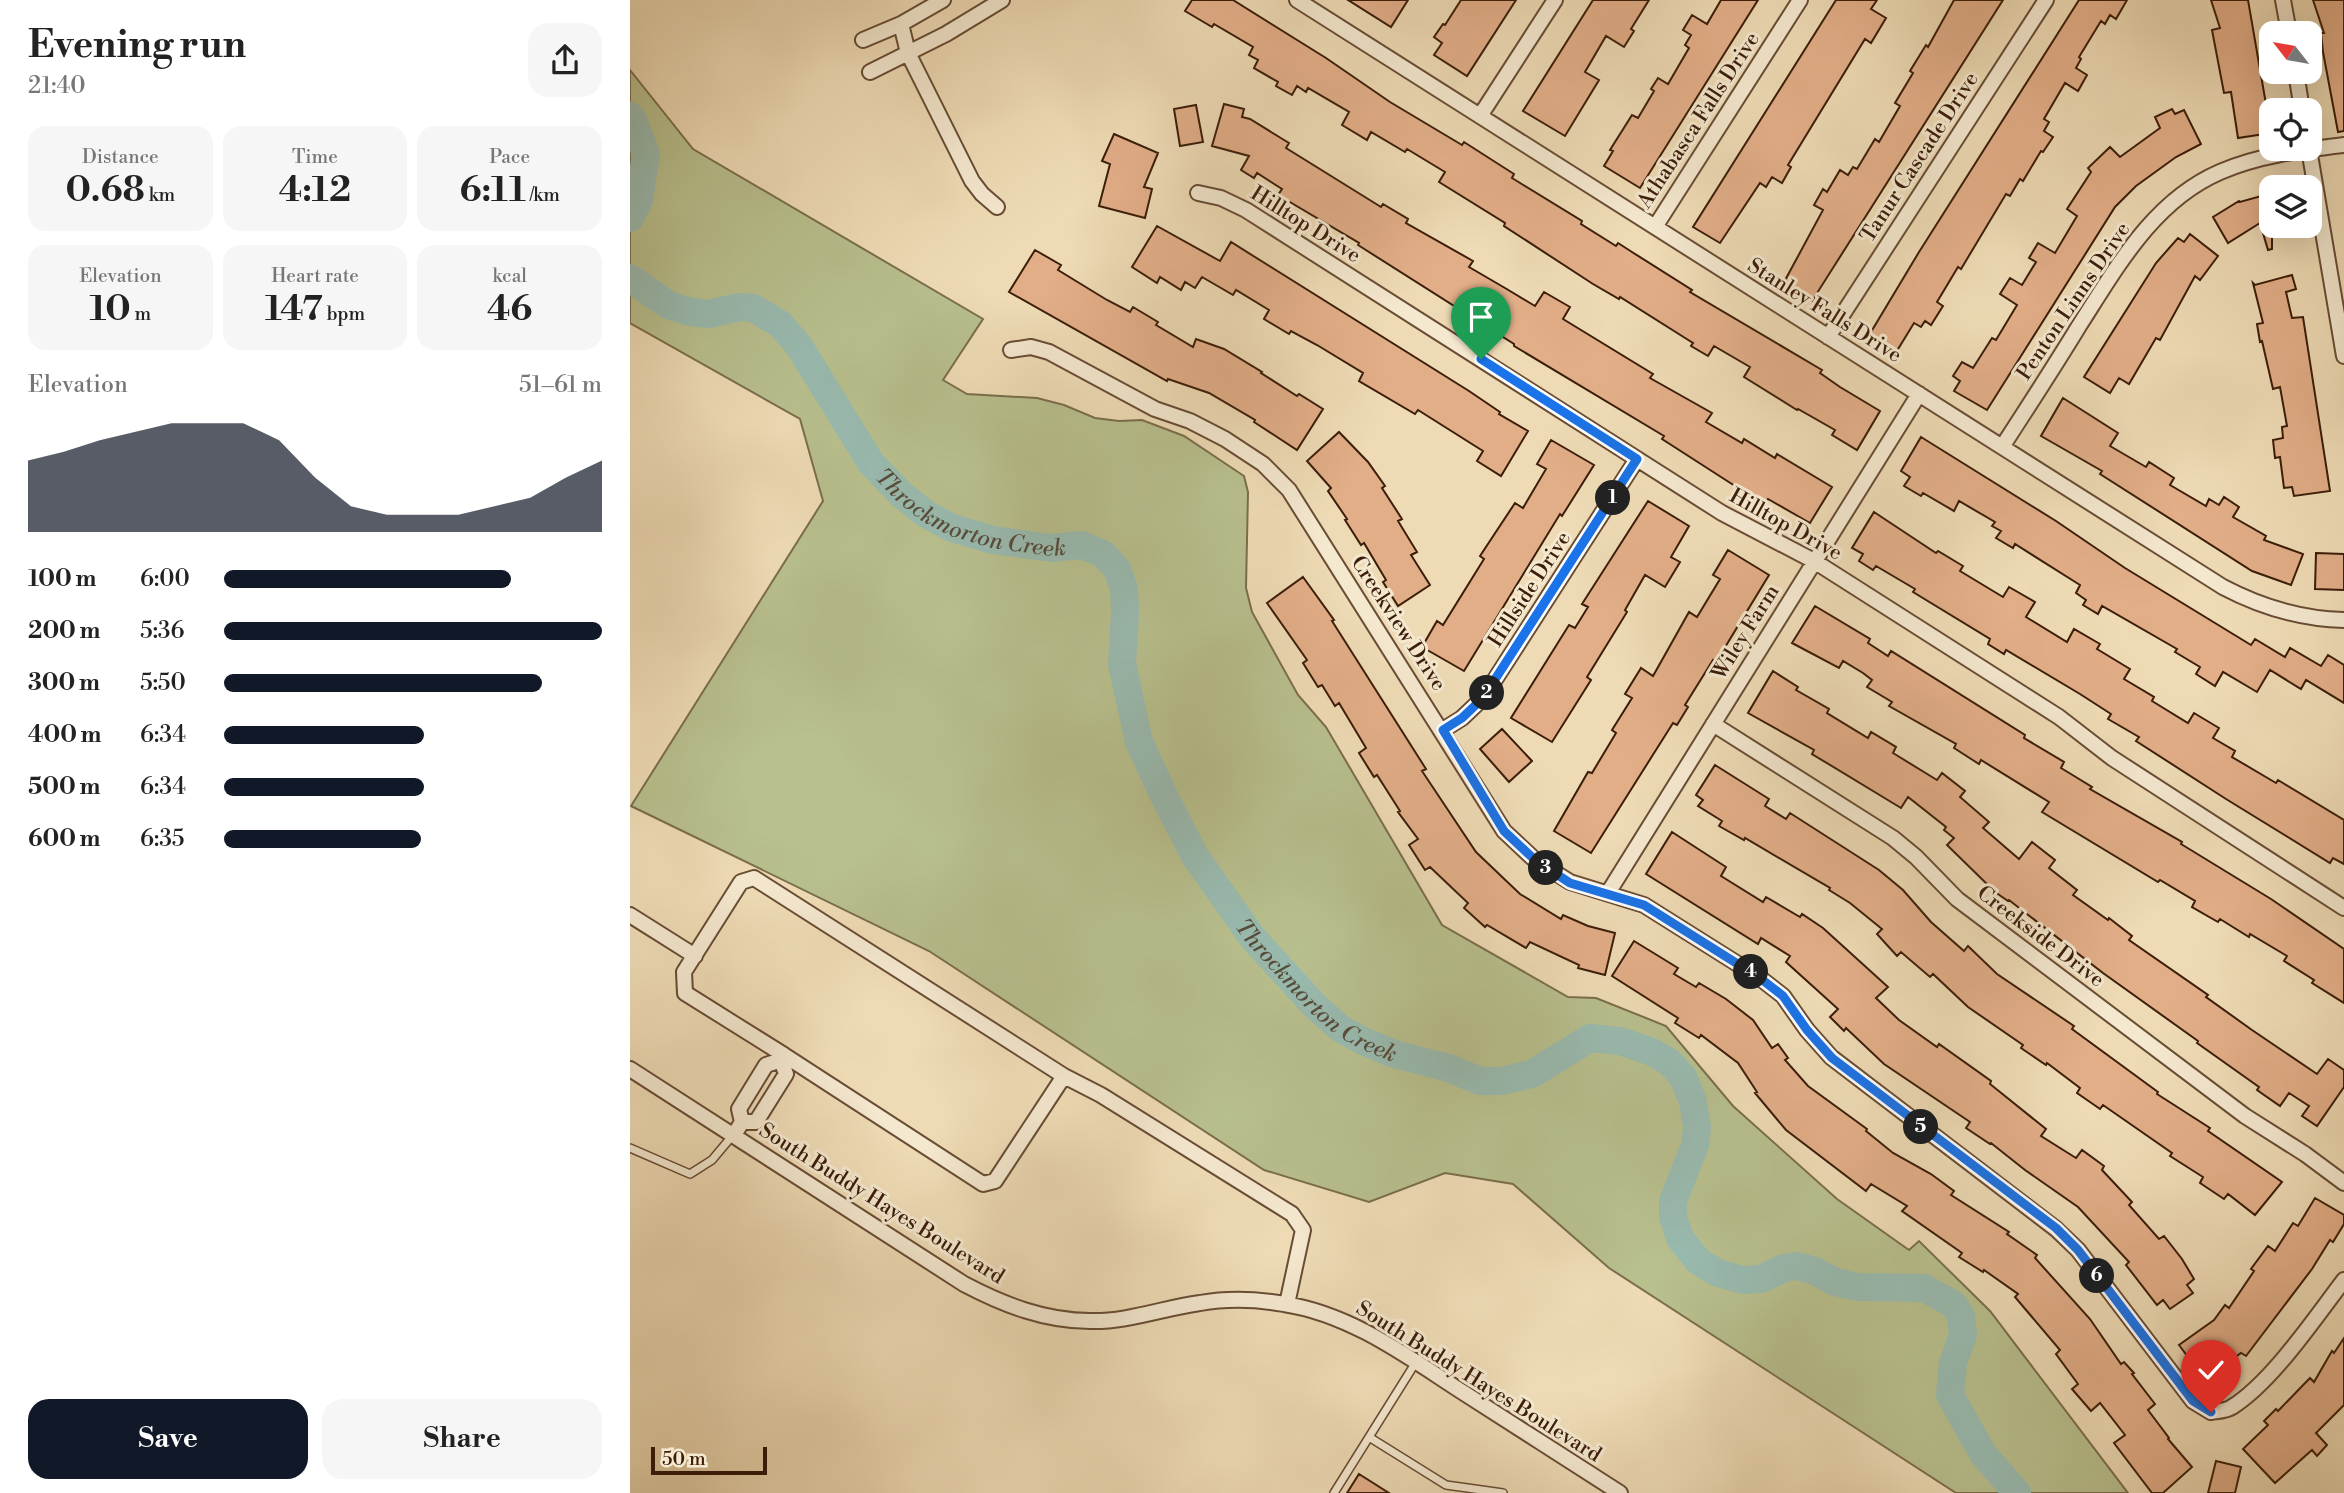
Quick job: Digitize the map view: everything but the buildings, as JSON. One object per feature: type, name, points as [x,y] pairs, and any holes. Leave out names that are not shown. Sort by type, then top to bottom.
[{"type":"street","points":[[863,40],[901,24],[943,0]]},
{"type":"street","points":[[870,72],[1002,0]]},
{"type":"street","points":[[1480,117],[1555,0]]},
{"type":"street","name":"Athabasca Falls Drive","points":[[1655,227],[1800,0]]},
{"type":"street","name":"Tanur Cascade Drive","points":[[1828,337],[2046,0]]},
{"type":"street","points":[[2283,0],[2287,21]]},
{"type":"street","name":"Stanley Falls Drive","points":[[1307,3],[1480,117],[2223,587],[2244,598],[2288,613],[2344,620]]},
{"type":"street","points":[[901,24],[908,53],[972,181],[997,208]]},
{"type":"street","name":"Penton Linns Drive","points":[[2322,148],[2344,145]]},
{"type":"street","name":"Penton Linns Drive","points":[[2002,447],[2128,250],[2153,220],[2183,194],[2218,173],[2259,158]]},
{"type":"street","points":[[2311,161],[2344,356]]},
{"type":"street","name":"Hilltop Drive","points":[[1198,193],[1221,198],[1246,210],[1722,513],[1814,561],[2059,717],[2112,758],[2344,908]]},
{"type":"street","name":"Creekview Drive","points":[[1012,350],[1031,347],[1049,352],[1155,410],[1190,421],[1225,439],[1263,464],[1289,490],[1443,730],[1504,831],[1535,860],[1570,883],[1644,905],[1760,978],[1783,996],[1807,1030],[1832,1058],[2056,1228],[2078,1250],[2193,1401],[2211,1412],[2230,1409],[2260,1384],[2291,1349],[2344,1280]]},
{"type":"street","name":"Wiley Farm","points":[[1608,893],[1919,394]]},
{"type":"street","name":"Hillside Drive","points":[[1443,730],[1462,718],[1483,698],[1637,459]]},
{"type":"street","name":"Creekside Drive","points":[[1713,723],[1894,838],[1956,899],[2245,1116],[2305,1154],[2344,1183]]},
{"type":"street","points":[[1064,1076],[995,1181],[983,1184],[685,993],[684,972],[741,882],[754,878],[1064,1076],[1101,1095],[1292,1214],[1303,1230],[1287,1304]]},
{"type":"street","points":[[630,915],[695,956]]},
{"type":"street","points":[[742,1122],[756,1122],[786,1074],[783,1058]]},
{"type":"street","points":[[734,1135],[742,1122],[739,1109],[766,1065],[783,1058]]},
{"type":"street","name":"South Buddy Hayes Boulevard","points":[[630,1069],[964,1284],[1001,1302],[1038,1315],[1092,1322],[1148,1315],[1198,1303],[1226,1300],[1257,1300],[1312,1310],[1344,1322],[1416,1362],[1620,1493]]},
{"type":"lane","points":[[630,1148],[690,1174],[712,1160],[734,1135]]},
{"type":"lane","points":[[1334,1493],[1416,1362]]},
{"type":"lane","points":[[1369,1437],[1446,1485],[1503,1493]]},
{"type":"green space","points":[[630,70],[693,149],[983,319],[943,380],[967,394],[1037,398],[1064,405],[1095,418],[1142,420],[1184,436],[1244,476],[1248,492],[1246,588],[1252,612],[1298,695],[1326,727],[1442,925],[1568,997],[1596,998],[1666,1026],[1733,1106],[1837,1199],[1909,1250],[1919,1241],[1990,1311],[2128,1493],[1956,1493],[1609,1268],[1513,1184],[1445,1173],[1369,1202],[1264,1170],[929,951],[631,806],[823,501],[800,419],[630,323]]},
{"type":"waterway","name":"Throckmorton Creek","points":[[630,116],[646,154],[639,200],[630,218]]},
{"type":"waterway","name":"Throckmorton Creek","points":[[630,278],[668,305],[709,314],[739,307],[753,308],[780,324],[799,346],[871,463],[902,495],[926,514],[952,528],[993,540],[1051,548],[1082,545],[1103,554],[1117,569],[1124,589],[1122,664],[1139,742],[1165,798],[1195,856],[1252,937],[1314,1005],[1341,1029],[1363,1041],[1394,1054],[1449,1068],[1480,1081],[1501,1081],[1532,1074],[1590,1038],[1620,1041],[1652,1052],[1669,1062],[1683,1077],[1693,1102],[1697,1127],[1695,1145],[1673,1201],[1673,1217],[1680,1238],[1698,1261],[1718,1273],[1743,1280],[1761,1279],[1784,1268],[1797,1266],[1815,1271],[1835,1282],[1858,1287],[1924,1288],[1953,1304],[1961,1316],[1963,1335],[1953,1363],[1950,1395],[1983,1454],[2017,1493]]},
{"type":"route","points":[[1481,359],[1637,459],[1483,698],[1462,718],[1443,730],[1504,831],[1535,860],[1570,883],[1644,905],[1760,978],[1783,996],[1807,1030],[1832,1058],[2056,1228],[2078,1250],[2193,1401],[2211,1412]]}]
